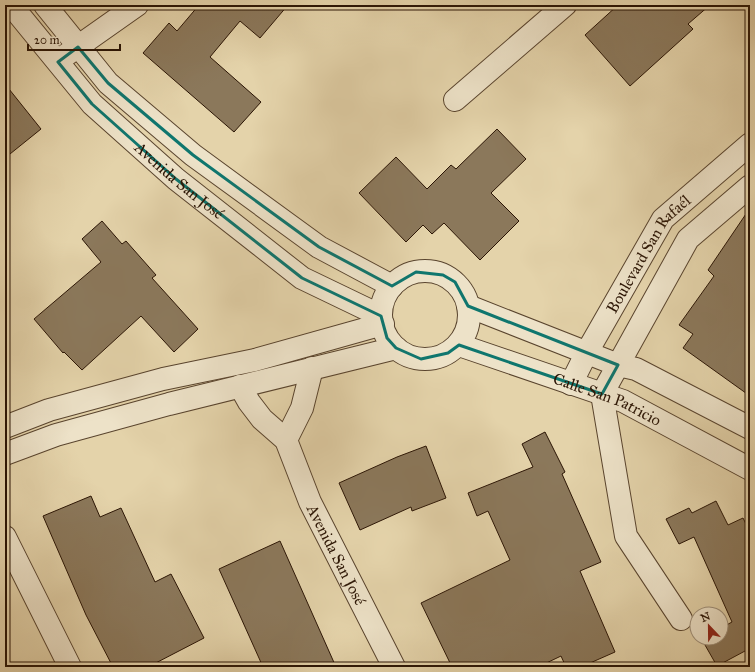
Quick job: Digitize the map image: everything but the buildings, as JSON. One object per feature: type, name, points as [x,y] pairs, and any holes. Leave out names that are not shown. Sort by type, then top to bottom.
[{"type":"street","name":"Avenida San José","points":[[11,5],[92,104],[176,179],[302,278],[382,320]]},
{"type":"street","name":"Avenida San José","points":[[45,5],[108,83],[192,155],[319,247],[392,286]]},
{"type":"street","points":[[58,62],[137,5]]},
{"type":"street","points":[[455,100],[565,5]]},
{"type":"street","name":"Boulevard San Rafaél","points":[[571,384],[587,352],[663,219],[750,144]]},
{"type":"street","name":"Boulevard San Rafaél","points":[[602,394],[688,239],[750,186]]},
{"type":"street","points":[[430,271],[443,275],[455,282],[463,293],[468,306],[469,319],[466,333],[459,345],[448,353],[435,358],[421,359],[408,356],[396,348],[387,338],[382,320],[385,298],[392,286],[403,277],[416,272],[430,271]]},
{"type":"street","points":[[468,306],[618,365],[636,370],[750,428]]},
{"type":"street","points":[[5,427],[49,410],[148,383],[255,360],[382,320]]},
{"type":"street","name":"Calle San Patricio","points":[[459,345],[622,402],[750,469]]},
{"type":"street","points":[[5,454],[56,435],[169,404],[396,348]]},
{"type":"street","points":[[286,440],[302,408],[312,368]]},
{"type":"street","name":"Avenida San José","points":[[240,386],[248,402],[262,419],[286,440],[310,502],[394,667]]},
{"type":"street","points":[[602,394],[626,536],[680,619]]},
{"type":"street","points":[[5,537],[70,667]]},
{"type":"highlighted area","points":[[78,47],[108,83],[193,155],[319,247],[392,286],[416,272],[443,275],[455,282],[468,306],[618,365],[602,394],[459,345],[448,353],[421,359],[396,348],[387,338],[381,316],[302,278],[176,179],[92,104],[58,62]]}]
